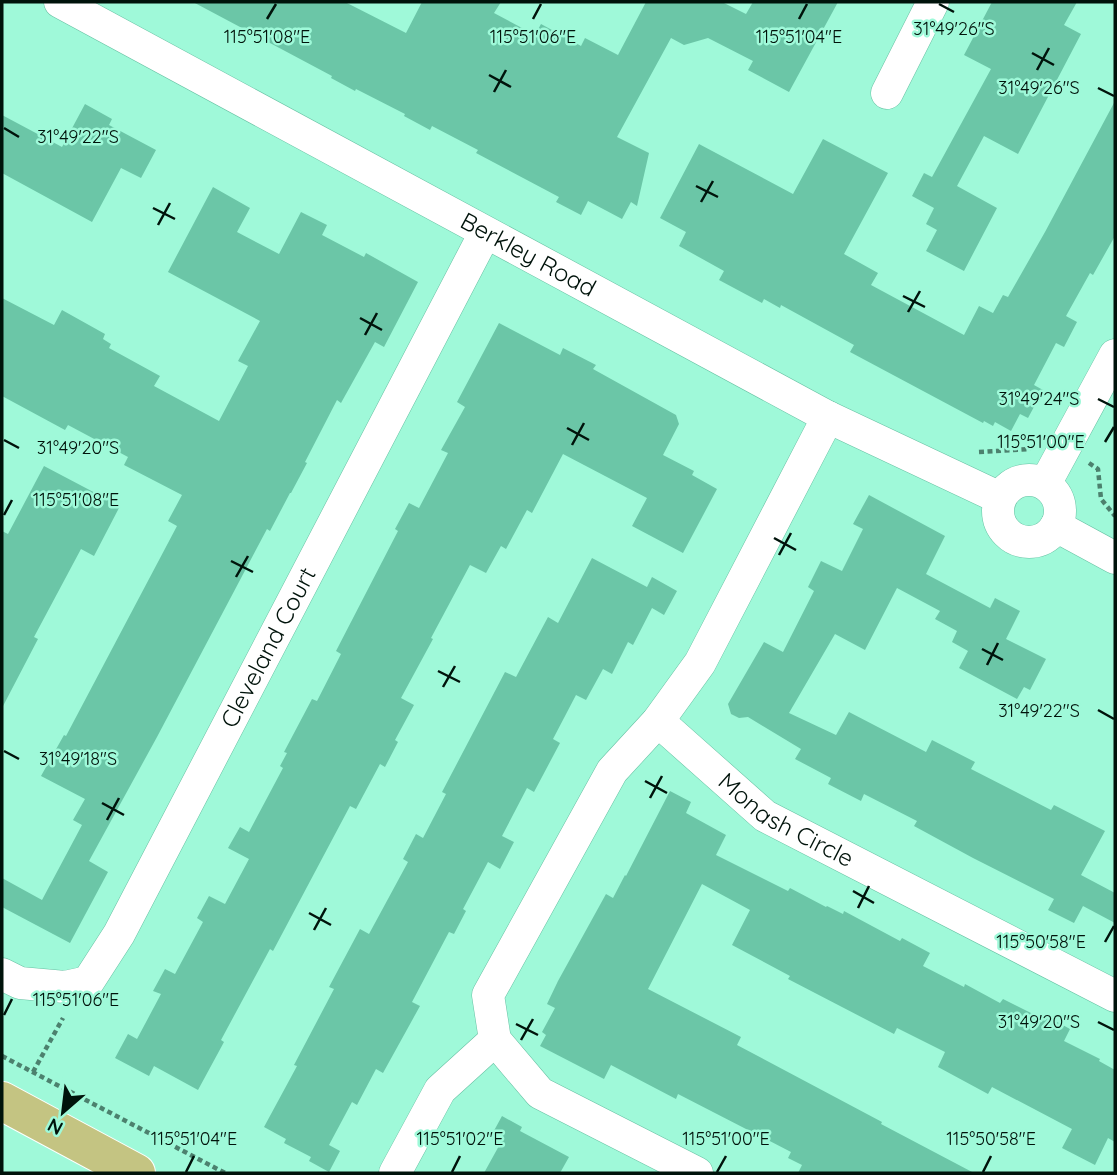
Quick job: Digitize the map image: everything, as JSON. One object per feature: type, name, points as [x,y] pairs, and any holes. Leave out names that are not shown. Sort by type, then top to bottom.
[{"type":"main road","points":[[2,1101],[136,1173]]},
{"type":"street","name":"Berkley Road","points":[[60,2],[828,417],[1000,498]]},
{"type":"street","points":[[887,93],[933,2]]},
{"type":"street","name":"Cleveland Court","points":[[65,987],[88,982],[119,934],[485,233]]},
{"type":"street","points":[[1045,484],[1115,355]]},
{"type":"street","points":[[697,1173],[540,1093],[495,1040],[488,995],[612,771],[658,721],[700,663],[828,417]]},
{"type":"street","points":[[1032,480],[1045,484],[1054,492],[1059,503],[1060,514],[1056,526],[1049,535],[1038,541],[1015,539],[1006,532],[1000,522],[997,510],[1000,498],[1007,488],[1019,481],[1032,480]]},
{"type":"street","points":[[1056,526],[1115,558]]},
{"type":"street","name":"Monash Circle","points":[[658,721],[765,816],[1115,996]]},
{"type":"street","points":[[2,974],[20,983],[65,987]]},
{"type":"street","points":[[395,1173],[440,1090],[495,1040]]},
{"type":"path","points":[[968,448],[980,453],[1066,447],[1097,469],[1101,499],[1115,516]]},
{"type":"path","points":[[33,1072],[64,1015],[65,987]]},
{"type":"path","points":[[2,1056],[225,1173]]},
{"type":"building","points":[[193,2],[345,2],[406,33],[422,2],[501,2],[494,13],[535,35],[541,24],[581,46],[585,38],[618,55],[646,2],[722,2],[746,14],[753,2],[838,2],[789,92],[748,70],[753,61],[708,38],[684,45],[671,38],[617,137],[649,153],[637,206],[631,202],[622,219],[588,201],[581,215],[556,202],[559,197],[476,153],[478,150],[432,126],[430,130],[404,116],[405,114],[356,89],[355,91]]},
{"type":"building","points":[[992,2],[1077,2],[1064,25],[1081,34],[1018,154],[984,136],[957,186],[997,208],[964,271],[926,251],[937,230],[926,224],[934,208],[912,196],[924,173],[932,177],[991,69],[964,55]]},
{"type":"building","points":[[1115,101],[1115,236],[1066,316],[1077,322],[1064,347],[1056,343],[1034,385],[1043,390],[1028,418],[1020,414],[1011,431],[995,422],[993,426],[984,421],[983,423],[850,352],[854,345],[781,305],[780,308],[764,299],[762,303],[719,280],[724,271],[679,246],[686,232],[660,218],[699,144],[793,194],[823,139],[888,173],[844,254],[878,273],[871,285],[964,335],[979,306],[993,313],[1003,295],[1008,297]]},
{"type":"building","points":[[85,104],[112,119],[109,125],[156,150],[141,178],[121,168],[92,222],[2,173],[2,115],[62,147]]},
{"type":"building","points":[[213,187],[250,208],[237,232],[279,254],[301,212],[327,225],[322,235],[364,257],[366,253],[418,282],[384,347],[375,342],[341,403],[337,400],[291,493],[270,531],[267,529],[89,861],[108,872],[70,943],[2,907],[2,878],[42,900],[82,825],[73,820],[85,799],[41,776],[64,735],[66,736],[177,526],[168,521],[182,495],[124,465],[128,457],[68,425],[65,430],[2,396],[2,298],[54,325],[62,310],[105,334],[103,339],[111,344],[109,348],[160,376],[154,386],[219,421],[248,366],[238,361],[260,321],[168,272]]},
{"type":"building","points":[[499,323],[560,355],[563,348],[596,365],[593,369],[676,415],[679,424],[663,455],[694,471],[692,475],[717,489],[683,553],[632,526],[647,498],[563,454],[532,513],[527,510],[506,549],[501,546],[486,573],[470,565],[401,698],[414,705],[395,740],[398,742],[385,767],[380,764],[356,809],[350,806],[273,951],[270,949],[221,1040],[224,1042],[198,1090],[154,1066],[149,1076],[115,1058],[128,1034],[137,1039],[161,994],[153,991],[165,969],[175,974],[203,922],[197,918],[209,896],[225,904],[249,859],[228,848],[240,827],[249,832],[283,768],[280,766],[287,753],[284,752],[312,699],[317,701],[341,654],[336,651],[398,531],[395,529],[409,503],[419,508],[448,453],[441,450],[465,407],[457,402]]},
{"type":"building","points":[[44,466],[120,506],[94,556],[81,549],[34,637],[38,639],[2,708],[2,531],[8,534]]},
{"type":"building","points":[[869,495],[945,536],[926,574],[990,608],[995,598],[1020,611],[1006,639],[1046,659],[1030,690],[1024,687],[1017,699],[959,668],[968,651],[952,642],[957,631],[935,619],[940,611],[897,588],[865,650],[835,634],[789,713],[836,735],[849,712],[926,752],[932,740],[975,762],[971,769],[1051,810],[1054,805],[1105,831],[1081,875],[1115,893],[1115,923],[1083,906],[1074,923],[1048,910],[1054,899],[914,826],[917,821],[864,794],[861,801],[828,784],[831,778],[795,759],[801,749],[748,717],[739,718],[731,714],[728,704],[764,642],[783,652],[814,591],[808,587],[821,561],[842,571],[863,529],[853,524]]},
{"type":"building","points":[[592,558],[647,587],[652,577],[677,591],[664,615],[652,608],[633,645],[628,642],[612,674],[603,669],[586,700],[576,695],[553,739],[560,743],[534,792],[527,788],[502,836],[514,842],[500,869],[488,862],[463,909],[466,911],[454,934],[449,932],[412,1002],[420,1006],[383,1073],[376,1069],[357,1105],[352,1102],[329,1145],[340,1151],[329,1172],[309,1161],[311,1157],[284,1143],[286,1139],[264,1127],[334,989],[329,987],[360,929],[369,934],[408,862],[403,859],[416,834],[423,838],[446,794],[442,792],[505,672],[516,677],[548,617],[558,623]]},
{"type":"building","points":[[670,791],[691,802],[686,813],[726,835],[716,855],[788,891],[790,888],[826,907],[843,914],[844,911],[900,941],[902,938],[930,953],[923,966],[964,987],[965,984],[1000,1003],[1003,999],[1039,1017],[1041,1013],[1070,1029],[1064,1041],[1100,1059],[1099,1061],[1115,1070],[1115,1142],[1108,1138],[1095,1165],[1062,1148],[1072,1129],[992,1087],[988,1094],[938,1067],[945,1052],[897,1028],[894,1034],[788,979],[790,976],[732,945],[750,910],[702,884],[648,989],[741,1037],[737,1045],[974,1173],[798,1173],[802,1165],[788,1158],[791,1152],[678,1094],[676,1099],[611,1065],[604,1079],[540,1046],[546,1035],[542,1032],[555,1008],[547,1004],[558,981],[606,894],[613,898],[626,876]]},
{"type":"building","points":[[502,1116],[522,1127],[520,1131],[569,1157],[560,1173],[484,1173],[500,1144],[490,1138]]}]
